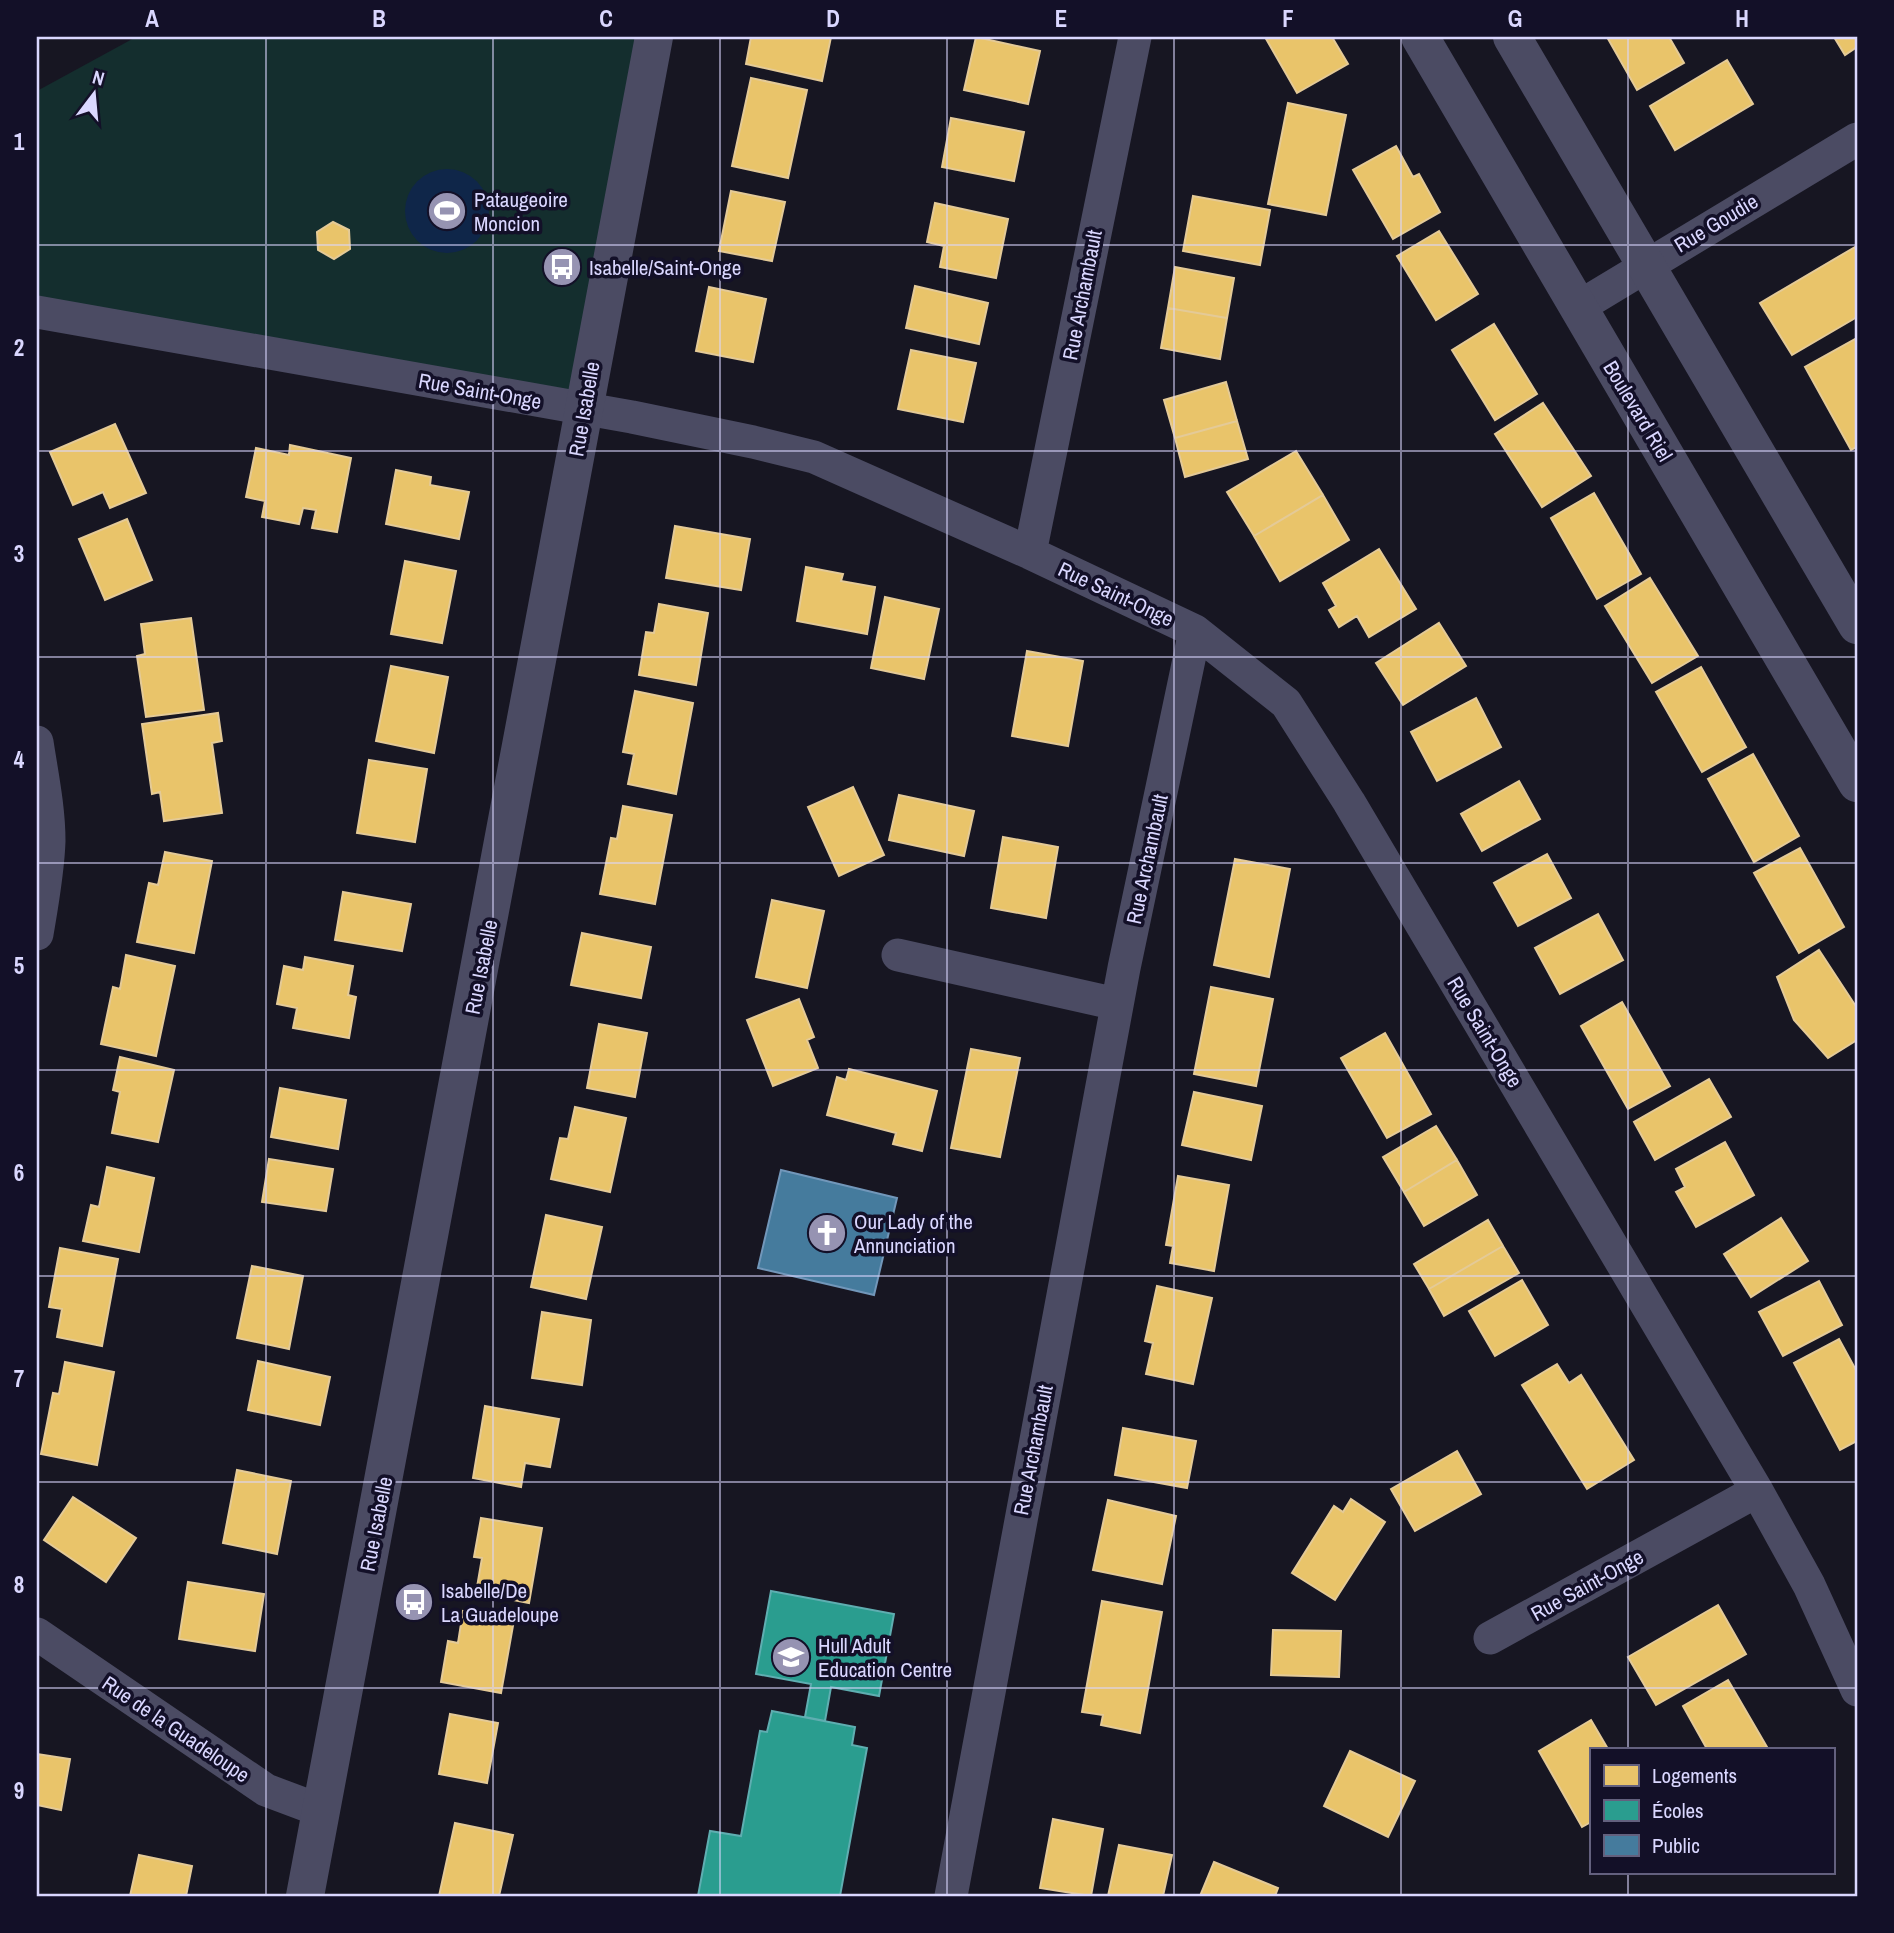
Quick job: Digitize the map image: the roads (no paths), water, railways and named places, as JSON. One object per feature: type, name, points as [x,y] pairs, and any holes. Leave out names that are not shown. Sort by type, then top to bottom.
[{"type":"street","name":"Rue Isabelle","points":[[305,1896],[654,37]]},
{"type":"street","name":"Rue Archambault","points":[[1030,554],[1135,37]]},
{"type":"street","name":"Boulevard Riel","points":[[1420,37],[1857,783]]},
{"type":"street","points":[[1512,37],[1857,625]]},
{"type":"street","name":"Rue Goudie","points":[[1577,308],[1857,139]]},
{"type":"street","name":"Rue Saint-Onge","points":[[37,312],[584,409],[740,439],[814,457],[1195,631],[1286,703],[1349,802],[1757,1491],[1809,1585],[1857,1690]]},
{"type":"street","name":"Rue Archambault","points":[[950,1896],[1117,1004],[1195,631]]},
{"type":"street","points":[[37,742],[48,841],[37,934]]},
{"type":"street","points":[[898,955],[1117,1004]]},
{"type":"street","name":"Rue Saint-Onge","points":[[1490,1638],[1757,1491]]},
{"type":"street","name":"Rue de la Guadeloupe","points":[[37,1634],[266,1790],[323,1811]]},
{"type":"water","name":"Pataugeoire Moncion","points":[[447,169],[470,176],[482,188],[489,211],[482,234],[470,246],[447,253],[424,246],[412,234],[405,211],[412,188],[424,176]]},
{"type":"place","name":"Pataugeoire Moncion","points":[[447,211]]},
{"type":"place","name":"Isabelle/Saint-Onge","points":[[562,267]]},
{"type":"place","name":"Our Lady of the Annunciation","points":[[827,1233]]},
{"type":"place","name":"Isabelle/De La Guadeloupe","points":[[414,1602]]},
{"type":"place","name":"Hull Adult Education Centre","points":[[791,1657]]}]
